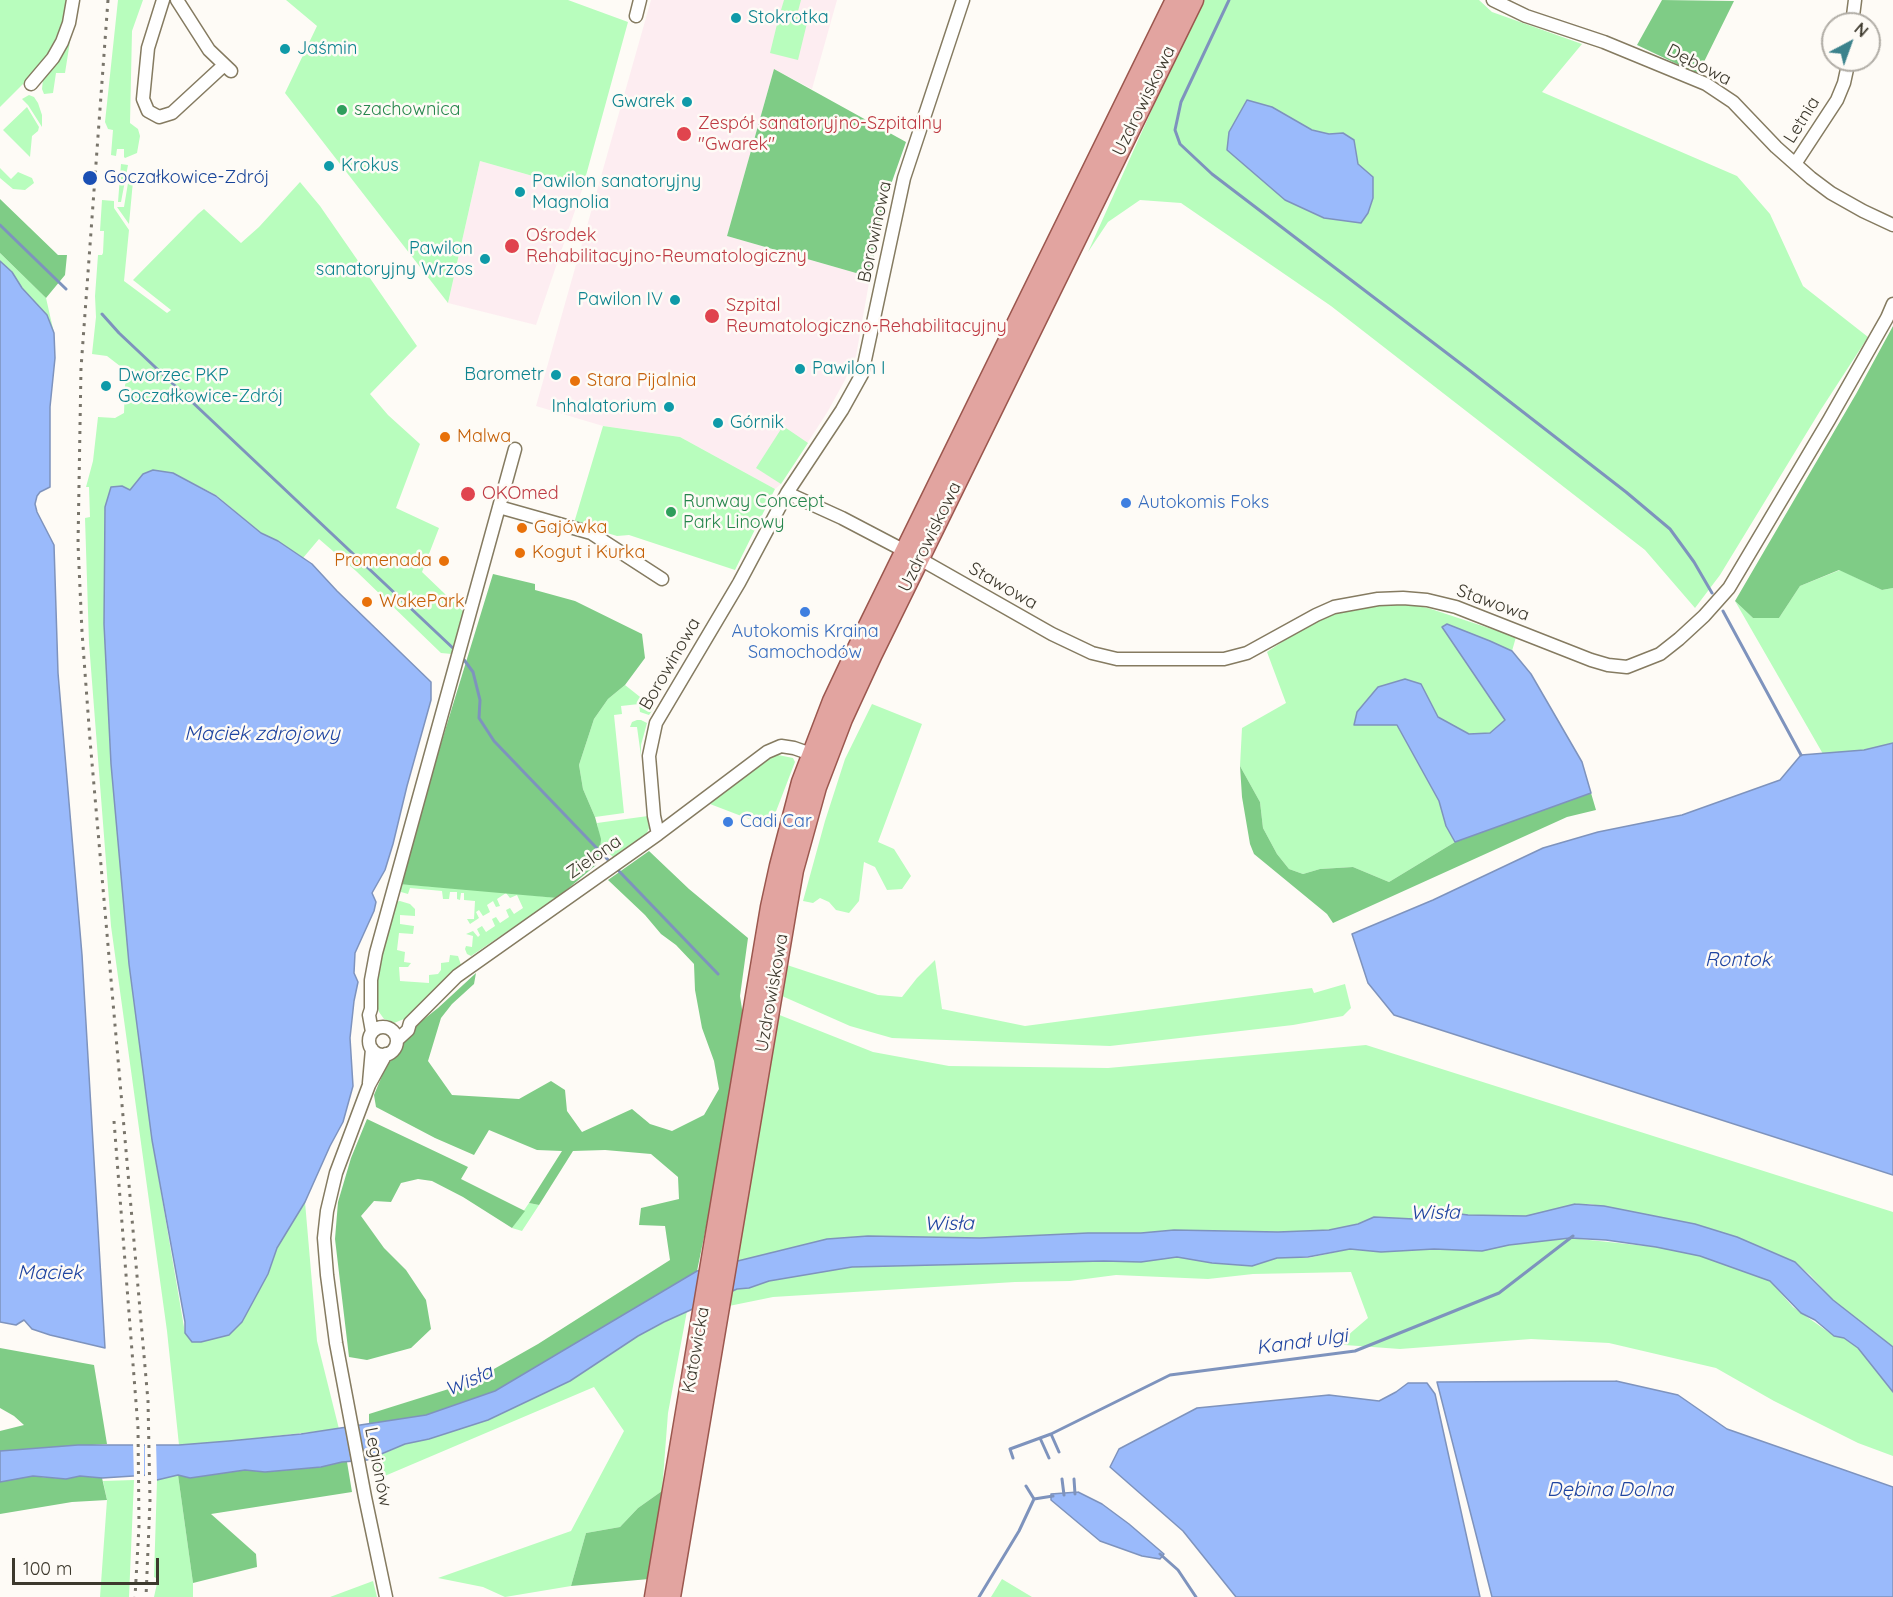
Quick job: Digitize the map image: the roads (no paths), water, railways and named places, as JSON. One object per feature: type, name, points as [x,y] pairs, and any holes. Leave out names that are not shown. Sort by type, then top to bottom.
[{"type":"main road","name":"Uzdrowiskowa","points":[[745,1103],[778,866],[811,754],[832,701],[915,550],[914,531],[1175,0]]},
{"type":"main road","name":"Uzdrowiskowa","points":[[745,1103],[794,870],[817,787],[843,719],[912,555],[1194,0]]},
{"type":"main road","name":"Katowicka","points":[[654,1597],[699,1377],[745,1103]]},
{"type":"main road","name":"Katowicka","points":[[671,1597],[699,1377]]},
{"type":"street","points":[[31,84],[53,58],[62,42],[69,23],[73,0]]},
{"type":"street","points":[[163,0],[148,48],[143,99],[148,111],[159,117],[172,113],[227,68],[209,50],[177,0]]},
{"type":"street","points":[[636,15],[640,0]]},
{"type":"street","name":"Borowinowa","points":[[658,834],[654,816],[649,756],[656,723],[739,582],[787,493],[842,410],[862,374],[904,178],[963,0]]},
{"type":"street","name":"Dębowa","points":[[1492,0],[1526,16],[1646,58],[1706,84],[1733,102],[1795,164],[1831,193],[1893,225]]},
{"type":"street","name":"Letnia","points":[[1795,164],[1837,100],[1846,72]]},
{"type":"street","name":"Stawowa","points":[[912,555],[1052,634],[1092,652],[1117,659],[1224,659],[1247,653],[1316,615],[1334,608],[1378,599],[1403,598],[1427,600],[1456,607],[1608,666],[1627,666],[1642,662],[1666,649],[1704,616],[1729,588],[1829,420],[1893,304]]},
{"type":"street","points":[[369,1084],[386,1054],[395,1048],[397,1040],[394,1032],[382,1029],[371,1009],[371,980],[376,953],[515,449]]},
{"type":"street","points":[[787,493],[842,518],[912,555]]},
{"type":"street","points":[[499,507],[591,533],[662,579]]},
{"type":"street","name":"Zielona","points":[[397,1040],[408,1030],[410,1023],[457,976],[614,866],[767,752],[781,747],[794,748],[811,754]]},
{"type":"street","name":"Zielona","points":[[382,1029],[410,1023]]},
{"type":"street","points":[[369,1084],[372,1049],[369,1039],[382,1029]]},
{"type":"street","points":[[372,1049],[380,1054],[386,1054]]},
{"type":"street","name":"Legionów","points":[[369,1084],[336,1173],[327,1211],[324,1238],[336,1343],[386,1597]]},
{"type":"water","points":[[1247,100],[1272,107],[1312,130],[1329,134],[1343,133],[1354,140],[1358,164],[1373,177],[1373,198],[1368,213],[1361,223],[1324,218],[1285,200],[1227,150],[1229,132]]},
{"type":"water","name":"Maciek","points":[[0,261],[12,272],[22,288],[47,315],[54,333],[55,358],[50,407],[50,487],[40,492],[35,504],[54,545],[58,673],[82,955],[105,1348],[32,1329],[24,1320],[16,1325],[0,1322]]},
{"type":"water","name":"Maciek zdrojowy","points":[[153,470],[173,473],[216,496],[261,533],[278,541],[312,564],[431,682],[431,700],[393,844],[385,870],[372,893],[376,902],[374,911],[355,953],[354,973],[358,982],[350,1038],[353,1086],[343,1122],[305,1202],[277,1248],[268,1274],[242,1322],[229,1335],[201,1342],[192,1342],[185,1333],[185,1322],[152,1140],[129,964],[111,764],[104,624],[105,507],[111,487],[122,486],[130,490],[143,474]]},
{"type":"water","points":[[1447,624],[1512,651],[1531,674],[1582,762],[1591,793],[1455,842],[1446,826],[1439,801],[1397,725],[1354,725],[1357,712],[1378,687],[1405,679],[1421,684],[1438,717],[1469,734],[1490,733],[1505,720],[1442,627]]},
{"type":"water","name":"Rontok","points":[[1893,743],[1893,1175],[1394,1015],[1368,983],[1352,934],[1433,900],[1543,848],[1598,832],[1682,815],[1780,780],[1801,755],[1864,750]]},
{"type":"water","name":"Wisła","points":[[1575,1204],[1604,1206],[1695,1224],[1737,1237],[1795,1262],[1833,1300],[1893,1347],[1893,1392],[1858,1348],[1844,1338],[1834,1336],[1815,1320],[1801,1313],[1770,1281],[1700,1256],[1606,1240],[1570,1238],[1509,1245],[1482,1251],[1434,1249],[1381,1252],[1350,1249],[1308,1257],[1277,1258],[1252,1266],[1177,1257],[1141,1262],[852,1267],[769,1281],[749,1288],[737,1289],[664,1322],[638,1336],[570,1381],[488,1420],[429,1439],[405,1444],[367,1460],[265,1472],[245,1470],[190,1478],[178,1475],[157,1480],[149,1475],[102,1478],[80,1476],[66,1479],[33,1476],[0,1482],[0,1451],[78,1445],[179,1445],[229,1441],[301,1434],[426,1415],[495,1391],[697,1271],[827,1239],[868,1236],[980,1238],[1174,1230],[1278,1232],[1329,1230],[1358,1224],[1374,1217],[1414,1219],[1430,1210],[1468,1215],[1526,1216]]},
{"type":"water","name":"Dębina Dolna","points":[[1616,1381],[1678,1395],[1727,1429],[1893,1487],[1893,1597],[1492,1597],[1437,1382]]},
{"type":"water","points":[[1408,1383],[1427,1383],[1435,1394],[1480,1597],[1236,1597],[1183,1531],[1110,1467],[1119,1449],[1197,1408],[1329,1395],[1379,1401]]},
{"type":"water","points":[[1078,1492],[1102,1504],[1164,1554],[1160,1559],[1142,1556],[1100,1541],[1051,1500],[1051,1494]]},
{"type":"waterway","points":[[1229,0],[1181,102],[1175,130],[1180,144],[1212,174],[1469,370],[1670,529],[1694,562],[1712,593]]},
{"type":"waterway","points":[[0,225],[66,289]]},
{"type":"waterway","points":[[102,314],[119,333],[455,650]]},
{"type":"waterway","points":[[1723,611],[1801,755]]},
{"type":"waterway","points":[[462,657],[473,672],[480,700],[479,718],[494,741],[612,864]]},
{"type":"waterway","points":[[617,869],[718,974]]},
{"type":"waterway","name":"Kanał ulgi","points":[[1013,1458],[1010,1449],[1051,1434],[1170,1375],[1355,1351],[1499,1293],[1573,1236]]},
{"type":"waterway","points":[[1051,1434],[1059,1452]]},
{"type":"waterway","points":[[1040,1438],[1049,1458]]},
{"type":"waterway","points":[[1062,1479],[1064,1495]]},
{"type":"waterway","points":[[1074,1479],[1075,1494]]},
{"type":"waterway","points":[[1026,1486],[1034,1499]]},
{"type":"waterway","name":"Kanał ulgi","points":[[1034,1499],[1053,1496]]},
{"type":"waterway","points":[[979,1597],[1019,1531],[1034,1499]]},
{"type":"waterway","name":"Kanał ulgi","points":[[1160,1554],[1178,1570],[1196,1597]]},
{"type":"railway","points":[[108,0],[81,368],[78,544],[90,740],[148,1401],[150,1501],[146,1597]]},
{"type":"railway","points":[[114,1121],[138,1428],[139,1526],[135,1597]]},
{"type":"place","name":"Stokrotka","points":[[736,18]]},
{"type":"place","name":"Jaśmin","points":[[285,49]]},
{"type":"place","name":"Gwarek","points":[[687,102]]},
{"type":"place","name":"szachownica","points":[[342,110]]},
{"type":"place","name":"Zespół sanatoryjno-Szpitalny \"Gwarek\"","points":[[684,134]]},
{"type":"place","name":"Krokus","points":[[329,166]]},
{"type":"place","name":"Goczałkowice-Zdrój","points":[[90,178]]},
{"type":"place","name":"Pawilon sanatoryjny Magnolia","points":[[520,192]]},
{"type":"place","name":"Ośrodek Rehabilitacyjno-Reumatologiczny","points":[[512,246]]},
{"type":"place","name":"Pawilon sanatoryjny Wrzos","points":[[485,259]]},
{"type":"place","name":"Pawilon IV","points":[[675,300]]},
{"type":"place","name":"Szpital Reumatologiczno-Rehabilitacyjny","points":[[712,316]]},
{"type":"place","name":"Pawilon I","points":[[800,369]]},
{"type":"place","name":"Barometr","points":[[556,375]]},
{"type":"place","name":"Stara Pijalnia","points":[[575,381]]},
{"type":"place","name":"Dworzec PKP Goczałkowice-Zdrój","points":[[106,386]]},
{"type":"place","name":"Inhalatorium","points":[[669,407]]},
{"type":"place","name":"Górnik","points":[[718,423]]},
{"type":"place","name":"Malwa","points":[[445,437]]},
{"type":"place","name":"OKOmed","points":[[468,494]]},
{"type":"place","name":"Autokomis Foks","points":[[1126,503]]},
{"type":"place","name":"Runway Concept Park Linowy","points":[[671,512]]},
{"type":"place","name":"Gajówka","points":[[522,528]]},
{"type":"place","name":"Kogut i Kurka","points":[[520,553]]},
{"type":"place","name":"Promenada","points":[[444,561]]},
{"type":"place","name":"WakePark","points":[[367,602]]},
{"type":"place","name":"Autokomis Kraina Samochodów","points":[[805,612]]},
{"type":"place","name":"Cadi Car","points":[[728,822]]}]
